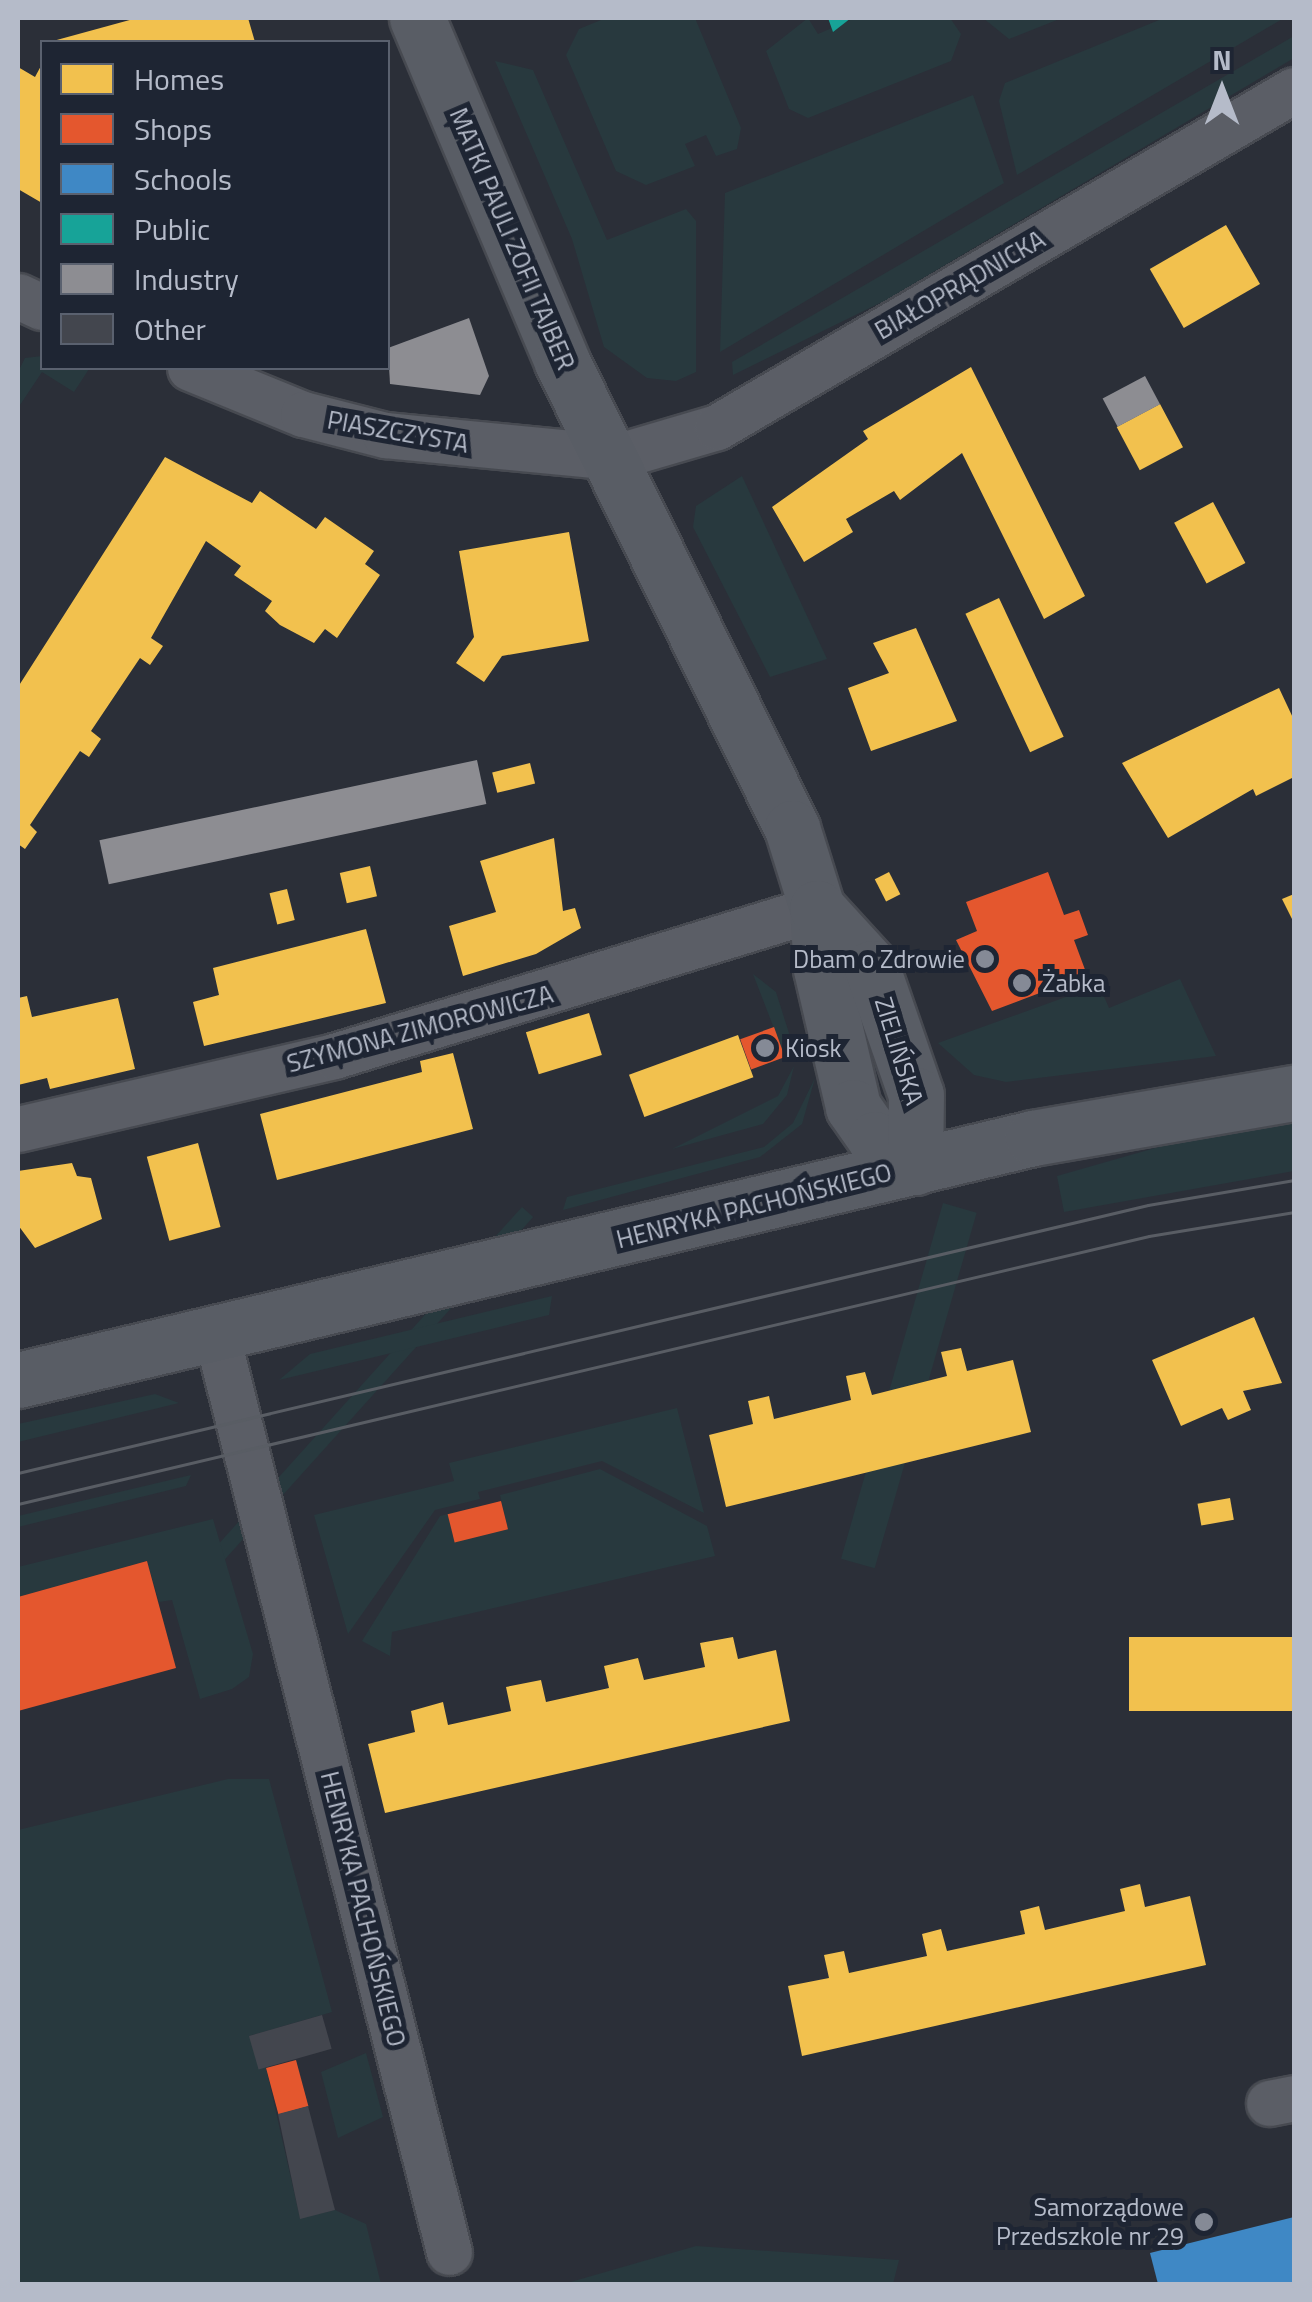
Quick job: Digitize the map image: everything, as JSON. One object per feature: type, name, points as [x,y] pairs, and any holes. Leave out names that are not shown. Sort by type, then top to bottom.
[{"type":"street","name":"MATKI PAULI ZOFII TAJBER","points":[[418,18],[562,362],[615,457]]},
{"type":"street","name":"BIAŁOPRĄDNICKA","points":[[615,457],[717,427],[1294,90]]},
{"type":"street","name":"PIASZCZYSTA","points":[[195,370],[303,414],[385,434],[615,457]]},
{"type":"street","points":[[615,457],[756,745],[817,908],[821,968],[853,1107],[875,1138],[914,1167]]},
{"type":"street","name":"SZYMONA ZIMOROWICZA","points":[[18,1129],[334,1056],[817,908]]},
{"type":"street","name":"HENRYKA PACHOŃSKIEGO","points":[[18,1380],[1194,1104],[1294,1094]]},
{"type":"street","name":"HENRYKA PACHOŃSKIEGO","points":[[216,1333],[450,2252]]},
{"type":"shaded area","points":[[606,18],[695,18],[741,128],[737,149],[716,156],[706,135],[685,144],[695,166],[646,185],[616,171],[566,55],[579,29]]},
{"type":"shaded area","points":[[808,18],[818,34],[855,18],[950,18],[961,34],[951,61],[808,118],[789,109],[766,51]]},
{"type":"shaded area","points":[[983,18],[1062,18],[1009,39]]},
{"type":"shaded area","points":[[1164,18],[1284,18],[1017,175],[999,101],[1005,83]]},
{"type":"shaded area","points":[[1294,36],[1294,58],[886,300],[733,375],[732,362]]},
{"type":"shaded area","points":[[495,61],[533,70],[607,240],[686,209],[696,221],[696,372],[676,381],[647,378],[604,347],[572,239]]},
{"type":"shaded area","points":[[973,95],[1004,183],[720,352],[725,193]]},
{"type":"shaded area","points":[[40,356],[40,370],[88,370],[74,392],[42,372],[18,408],[18,372],[25,358]]},
{"type":"shaded area","points":[[742,476],[827,659],[770,677],[693,527],[696,506]]},
{"type":"shaded area","points":[[753,974],[776,992],[794,1049],[785,1057]]},
{"type":"shaded area","points":[[1180,979],[1216,1056],[1006,1082],[974,1075],[938,1043],[1099,985],[1109,1008]]},
{"type":"shaded area","points":[[794,1066],[787,1095],[763,1124],[672,1149],[778,1096]]},
{"type":"shaded area","points":[[815,1078],[802,1124],[760,1157],[563,1210],[567,1197],[764,1147],[793,1123]]},
{"type":"shaded area","points":[[1294,1123],[1294,1171],[1064,1212],[1057,1176],[1190,1138]]},
{"type":"shaded area","points":[[943,1203],[977,1213],[875,1568],[841,1559]]},
{"type":"shaded area","points":[[522,1207],[533,1217],[187,1602],[175,1592]]},
{"type":"shaded area","points":[[552,1296],[549,1315],[279,1380],[310,1354]]},
{"type":"shaded area","points":[[155,1394],[179,1403],[18,1442],[18,1424]]},
{"type":"shaded area","points":[[677,1408],[704,1513],[602,1461],[478,1492],[480,1499],[435,1510],[348,1634],[314,1515],[454,1481],[449,1463]]},
{"type":"shaded area","points":[[600,1469],[707,1526],[715,1556],[392,1632],[390,1656],[362,1641],[440,1516],[448,1514],[455,1542],[508,1529],[500,1495]]},
{"type":"shaded area","points":[[191,1475],[186,1486],[18,1527],[18,1516]]},
{"type":"shaded area","points":[[213,1519],[253,1654],[249,1677],[232,1689],[200,1699],[172,1600],[159,1602],[147,1561],[18,1597],[18,1567]]},
{"type":"shaded area","points":[[228,1779],[269,1779],[332,2012],[249,2036],[266,2068],[300,2218],[335,2210],[366,2224],[381,2284],[18,2284],[18,1830]]},
{"type":"shaded area","points":[[366,2053],[383,2117],[338,2138],[321,2072]]},
{"type":"shaded area","points":[[696,2246],[899,2260],[893,2284],[567,2283]]},
{"type":"building: Homes","points":[[137,18],[248,18],[254,40],[57,40]]},
{"type":"building: Homes","points":[[18,67],[35,77],[40,68],[40,202],[18,189]]},
{"type":"building: Homes","points":[[1226,225],[1260,284],[1184,328],[1150,269]]},
{"type":"building: Homes","points":[[971,367],[1085,596],[1044,619],[962,453],[900,500],[894,491],[846,519],[853,532],[804,562],[772,507],[868,439],[863,431]]},
{"type":"building: Homes","points":[[1160,404],[1183,447],[1140,470],[1117,427]]},
{"type":"building: Homes","points":[[165,457],[252,503],[260,491],[316,529],[325,517],[374,551],[365,564],[380,575],[337,638],[325,629],[314,643],[280,625],[265,611],[272,601],[234,575],[241,566],[206,541],[151,638],[163,646],[150,665],[140,658],[91,731],[101,739],[89,757],[80,751],[30,825],[37,832],[25,849],[18,844],[18,687]]},
{"type":"building: Homes","points":[[1213,502],[1245,563],[1207,584],[1174,523]]},
{"type":"building: Homes","points":[[569,532],[589,641],[502,656],[484,682],[456,663],[474,637],[459,551]]},
{"type":"building: Homes","points":[[999,598],[1064,737],[1030,752],[965,614]]},
{"type":"building: Homes","points":[[916,628],[957,721],[871,751],[848,688],[889,673],[873,643]]},
{"type":"building: Homes","points":[[1279,688],[1294,720],[1294,777],[1256,796],[1253,789],[1168,838],[1122,763]]},
{"type":"building: Homes","points":[[530,763],[535,783],[497,793],[492,772]]},
{"type":"building: Homes","points":[[554,838],[563,911],[575,908],[581,928],[536,954],[463,976],[449,926],[496,912],[480,861]]},
{"type":"building: Homes","points":[[370,866],[377,896],[347,903],[340,873]]},
{"type":"building: Homes","points":[[889,872],[900,894],[886,902],[875,879]]},
{"type":"building: Homes","points":[[287,889],[295,920],[277,924],[270,893]]},
{"type":"building: Homes","points":[[1294,894],[1294,923],[1282,899]]},
{"type":"building: Homes","points":[[366,929],[386,1003],[204,1046],[193,1002],[219,995],[213,968]]},
{"type":"building: Homes","points":[[27,996],[32,1017],[118,998],[135,1069],[50,1089],[47,1078],[18,1085],[18,998]]},
{"type":"building: Homes","points":[[589,1013],[602,1055],[539,1074],[526,1032]]},
{"type":"building: Homes","points":[[738,1035],[753,1077],[644,1117],[629,1075]]},
{"type":"building: Homes","points":[[453,1053],[473,1129],[277,1180],[260,1114],[422,1072],[420,1061]]},
{"type":"building: Homes","points":[[198,1143],[221,1227],[169,1241],[147,1157]]},
{"type":"building: Homes","points":[[72,1163],[77,1176],[91,1178],[102,1219],[35,1248],[18,1225],[18,1171]]},
{"type":"building: Homes","points":[[1254,1317],[1282,1383],[1243,1391],[1251,1410],[1228,1420],[1222,1408],[1181,1426],[1152,1360]]},
{"type":"building: Homes","points":[[961,1348],[967,1371],[1013,1360],[1031,1432],[726,1507],[709,1435],[753,1424],[748,1401],[769,1396],[774,1419],[851,1400],[846,1376],[865,1372],[872,1395],[947,1376],[941,1352]]},
{"type":"building: Homes","points":[[1230,1498],[1234,1520],[1201,1525],[1198,1504]]},
{"type":"building: Homes","points":[[733,1637],[738,1659],[776,1650],[790,1721],[385,1813],[368,1744],[415,1732],[411,1711],[443,1702],[448,1725],[511,1711],[506,1687],[541,1680],[546,1702],[609,1688],[604,1666],[638,1658],[644,1680],[705,1667],[700,1643]]},
{"type":"building: Homes","points":[[1129,1637],[1294,1637],[1294,1711],[1129,1711]]},
{"type":"building: Homes","points":[[1140,1884],[1145,1907],[1190,1896],[1206,1965],[802,2056],[788,1986],[829,1978],[824,1955],[844,1951],[849,1973],[927,1956],[922,1934],[941,1929],[947,1951],[1025,1934],[1020,1911],[1039,1906],[1045,1930],[1125,1911],[1120,1889]]},
{"type":"building: Shops","points":[[1048,872],[1064,915],[1079,910],[1088,935],[1074,940],[1087,975],[992,1011],[956,940],[977,931],[966,902]]},
{"type":"building: Shops","points":[[774,1027],[785,1057],[751,1069],[740,1039]]},
{"type":"building: Shops","points":[[501,1501],[508,1529],[455,1542],[448,1514]]},
{"type":"building: Shops","points":[[147,1561],[176,1668],[18,1711],[18,1597]]},
{"type":"building: Shops","points":[[296,2060],[308,2106],[278,2114],[266,2068]]},
{"type":"building: Schools","points":[[1294,2217],[1294,2284],[1158,2284],[1150,2253]]},
{"type":"building: Public","points":[[828,18],[851,18],[833,32]]},
{"type":"building: Industry","points":[[469,318],[489,376],[480,395],[390,384],[390,347]]},
{"type":"building: Industry","points":[[1145,376],[1160,404],[1118,427],[1103,399]]},
{"type":"building: Industry","points":[[477,760],[486,804],[109,884],[99,840]]},
{"type":"building: Other","points":[[322,2015],[332,2049],[259,2070],[249,2036]]},
{"type":"building: Other","points":[[308,2106],[335,2210],[300,2219],[278,2114]]},
{"type":"tram line","points":[[18,1473],[1148,1205],[1294,1180]]},
{"type":"tram line","points":[[18,1504],[1149,1236],[1294,1212]]},
{"type":"place","name":"Dbam o Zdrowie","points":[[985,959]]},
{"type":"place","name":"Żabka","points":[[1022,983]]},
{"type":"place","name":"Kiosk","points":[[765,1048]]},
{"type":"place","name":"Samorządowe Przedszkole nr 29","points":[[1204,2222]]}]
